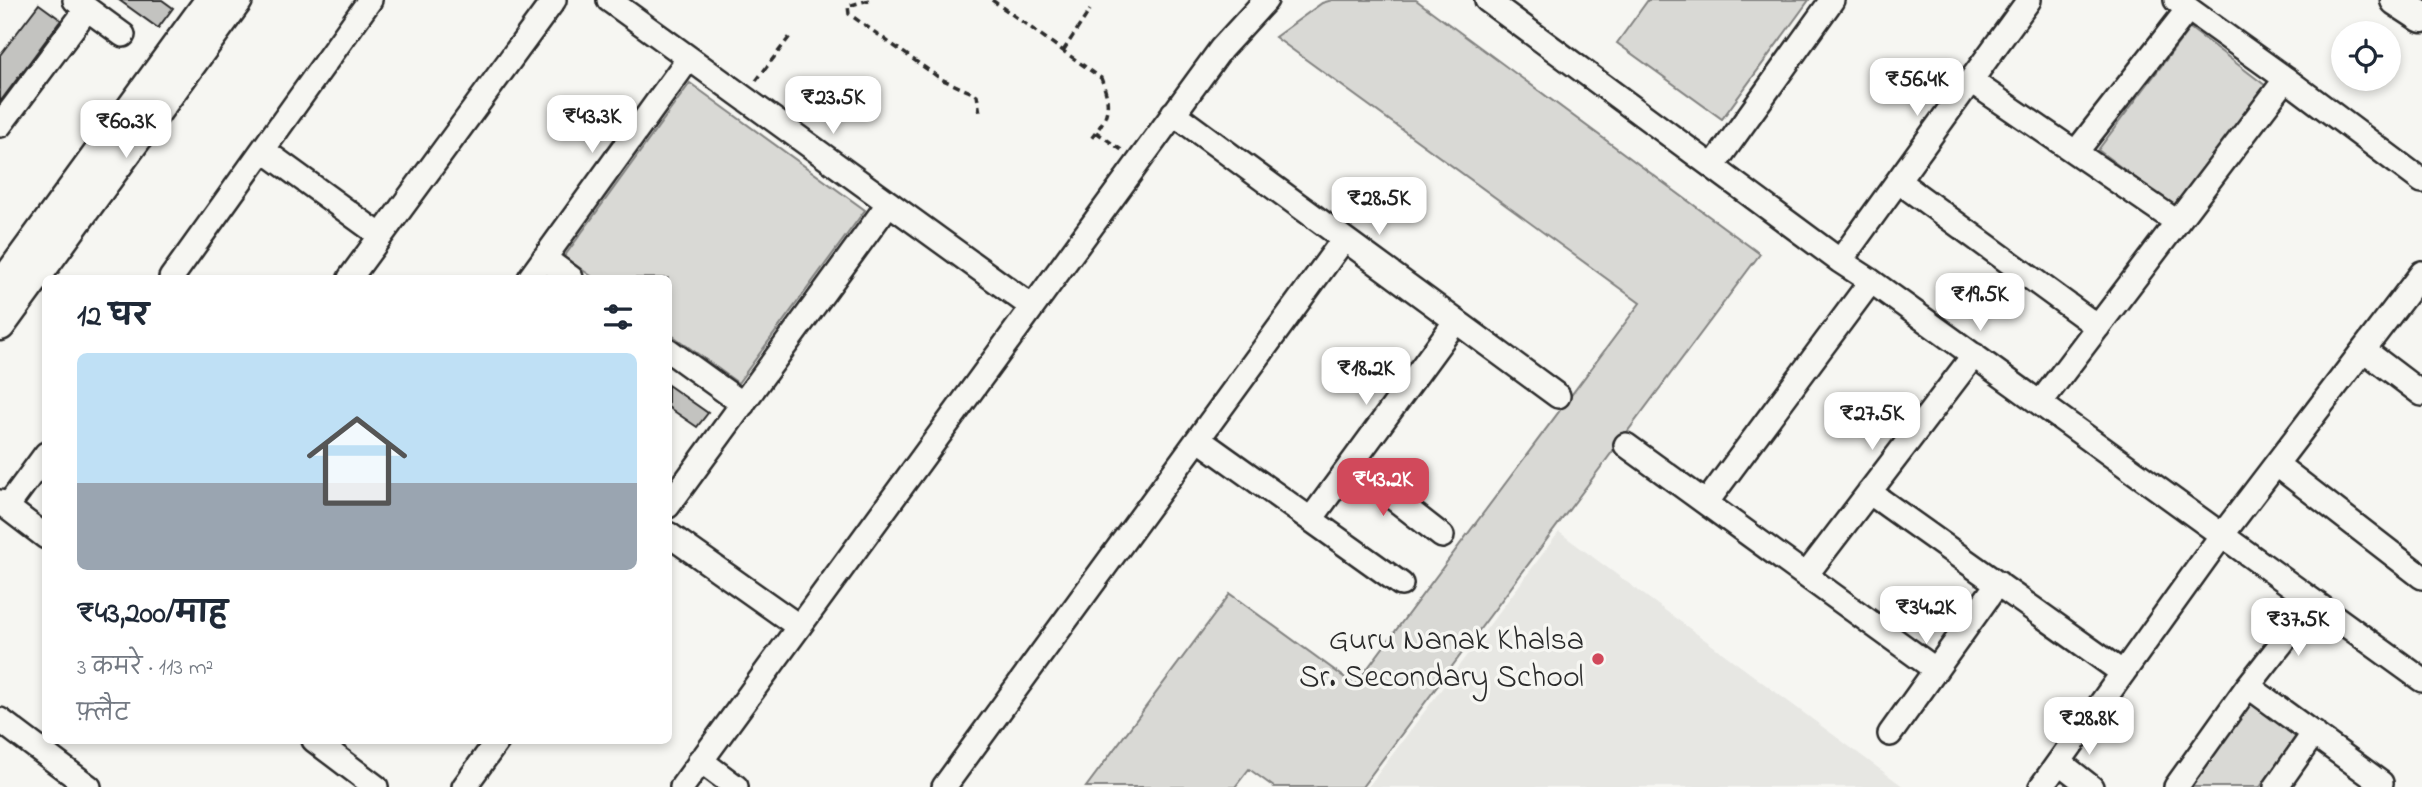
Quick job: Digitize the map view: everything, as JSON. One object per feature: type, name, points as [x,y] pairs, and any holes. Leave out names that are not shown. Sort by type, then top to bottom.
[{"type":"main road","points":[[0,289],[211,0]]},
{"type":"main road","points":[[0,325],[237,0]]},
{"type":"main road","points":[[2396,0],[2422,17]]},
{"type":"street","points":[[173,275],[370,0]]},
{"type":"street","points":[[351,275],[554,0]]},
{"type":"street","points":[[609,0],[1032,307]]},
{"type":"street","points":[[682,787],[1255,0]]},
{"type":"street","points":[[1221,49],[1266,0]]},
{"type":"street","points":[[1487,0],[1516,8],[1713,166],[1840,261],[2422,680]]},
{"type":"street","points":[[1713,166],[1832,0]]},
{"type":"street","points":[[1840,261],[2029,0]]},
{"type":"street","points":[[0,125],[81,4],[123,35]]},
{"type":"street","points":[[2076,152],[2182,4],[2422,181]]},
{"type":"street","points":[[532,275],[689,58]]},
{"type":"street","points":[[2040,403],[2286,79]]},
{"type":"street","points":[[1971,81],[2177,222]]},
{"type":"street","points":[[1174,113],[1558,396]]},
{"type":"street","points":[[263,150],[381,236]]},
{"type":"street","points":[[1898,181],[2098,327]]},
{"type":"street","points":[[672,501],[889,203]]},
{"type":"street","points":[[944,787],[1344,239]]},
{"type":"street","points":[[544,258],[567,275]]},
{"type":"street","points":[[2041,787],[2222,535],[2422,273]]},
{"type":"street","points":[[1706,503],[1871,281]]},
{"type":"street","points":[[1311,519],[1457,321]]},
{"type":"street","points":[[2364,350],[2422,394]]},
{"type":"street","points":[[672,353],[743,404]]},
{"type":"street","points":[[1806,575],[1974,355]]},
{"type":"street","points":[[1198,439],[1401,584]]},
{"type":"street","points":[[1626,445],[1936,670]]},
{"type":"street","points":[[42,459],[4,505],[42,534]]},
{"type":"street","points":[[2276,464],[2422,577]]},
{"type":"street","points":[[1351,465],[1442,536]]},
{"type":"street","points":[[1869,492],[2123,673]]},
{"type":"street","points":[[672,537],[798,626]]},
{"type":"street","points":[[1890,734],[1998,583]]},
{"type":"street","points":[[2176,787],[2248,686],[2314,602]]},
{"type":"street","points":[[2248,686],[2381,783]]},
{"type":"street","points":[[6,727],[88,787]]},
{"type":"street","points":[[2276,787],[2314,733]]},
{"type":"street","points":[[319,744],[376,787]]},
{"type":"street","points":[[464,787],[495,744]]},
{"type":"street","points":[[700,760],[736,787]]},
{"type":"street","points":[[2059,762],[2091,787]]},
{"type":"path","points":[[869,0],[848,6],[849,14],[941,79],[977,95],[980,113]]},
{"type":"path","points":[[992,0],[1101,78],[1109,98],[1108,114],[1090,140]]},
{"type":"path","points":[[1063,51],[1090,10]]},
{"type":"path","points":[[743,97],[791,35]]},
{"type":"path","points":[[1097,132],[1138,161]]},
{"type":"shaded area","points":[[1332,0],[1416,0],[1760,254],[1362,787],[1274,787],[1249,769],[1235,787],[1086,787],[1230,594],[1355,685],[1640,303],[1275,37],[1322,3]]},
{"type":"shaded area","points":[[1648,0],[1809,0],[1722,119],[1617,43]]},
{"type":"shaded area","points":[[2190,28],[2266,86],[2174,207],[2098,150]]},
{"type":"shaded area","points":[[690,83],[865,210],[738,383],[672,335],[672,275],[590,275],[564,257]]},
{"type":"shaded area","name":"Guru Nanak Khalsa Sr. Secondary School","points":[[1559,532],[1904,787],[1368,787]]},
{"type":"shaded area","points":[[2250,701],[2298,735],[2260,787],[2188,787]]},
{"type":"building","points":[[119,0],[162,0],[173,8],[158,28]]},
{"type":"building","points":[[39,4],[61,20],[0,102],[0,55]]},
{"type":"building","points":[[672,388],[708,413],[697,427],[672,410]]},
{"type":"place","name":"Guru Nanak Khalsa Sr. Secondary School","points":[[1598,659]]}]
